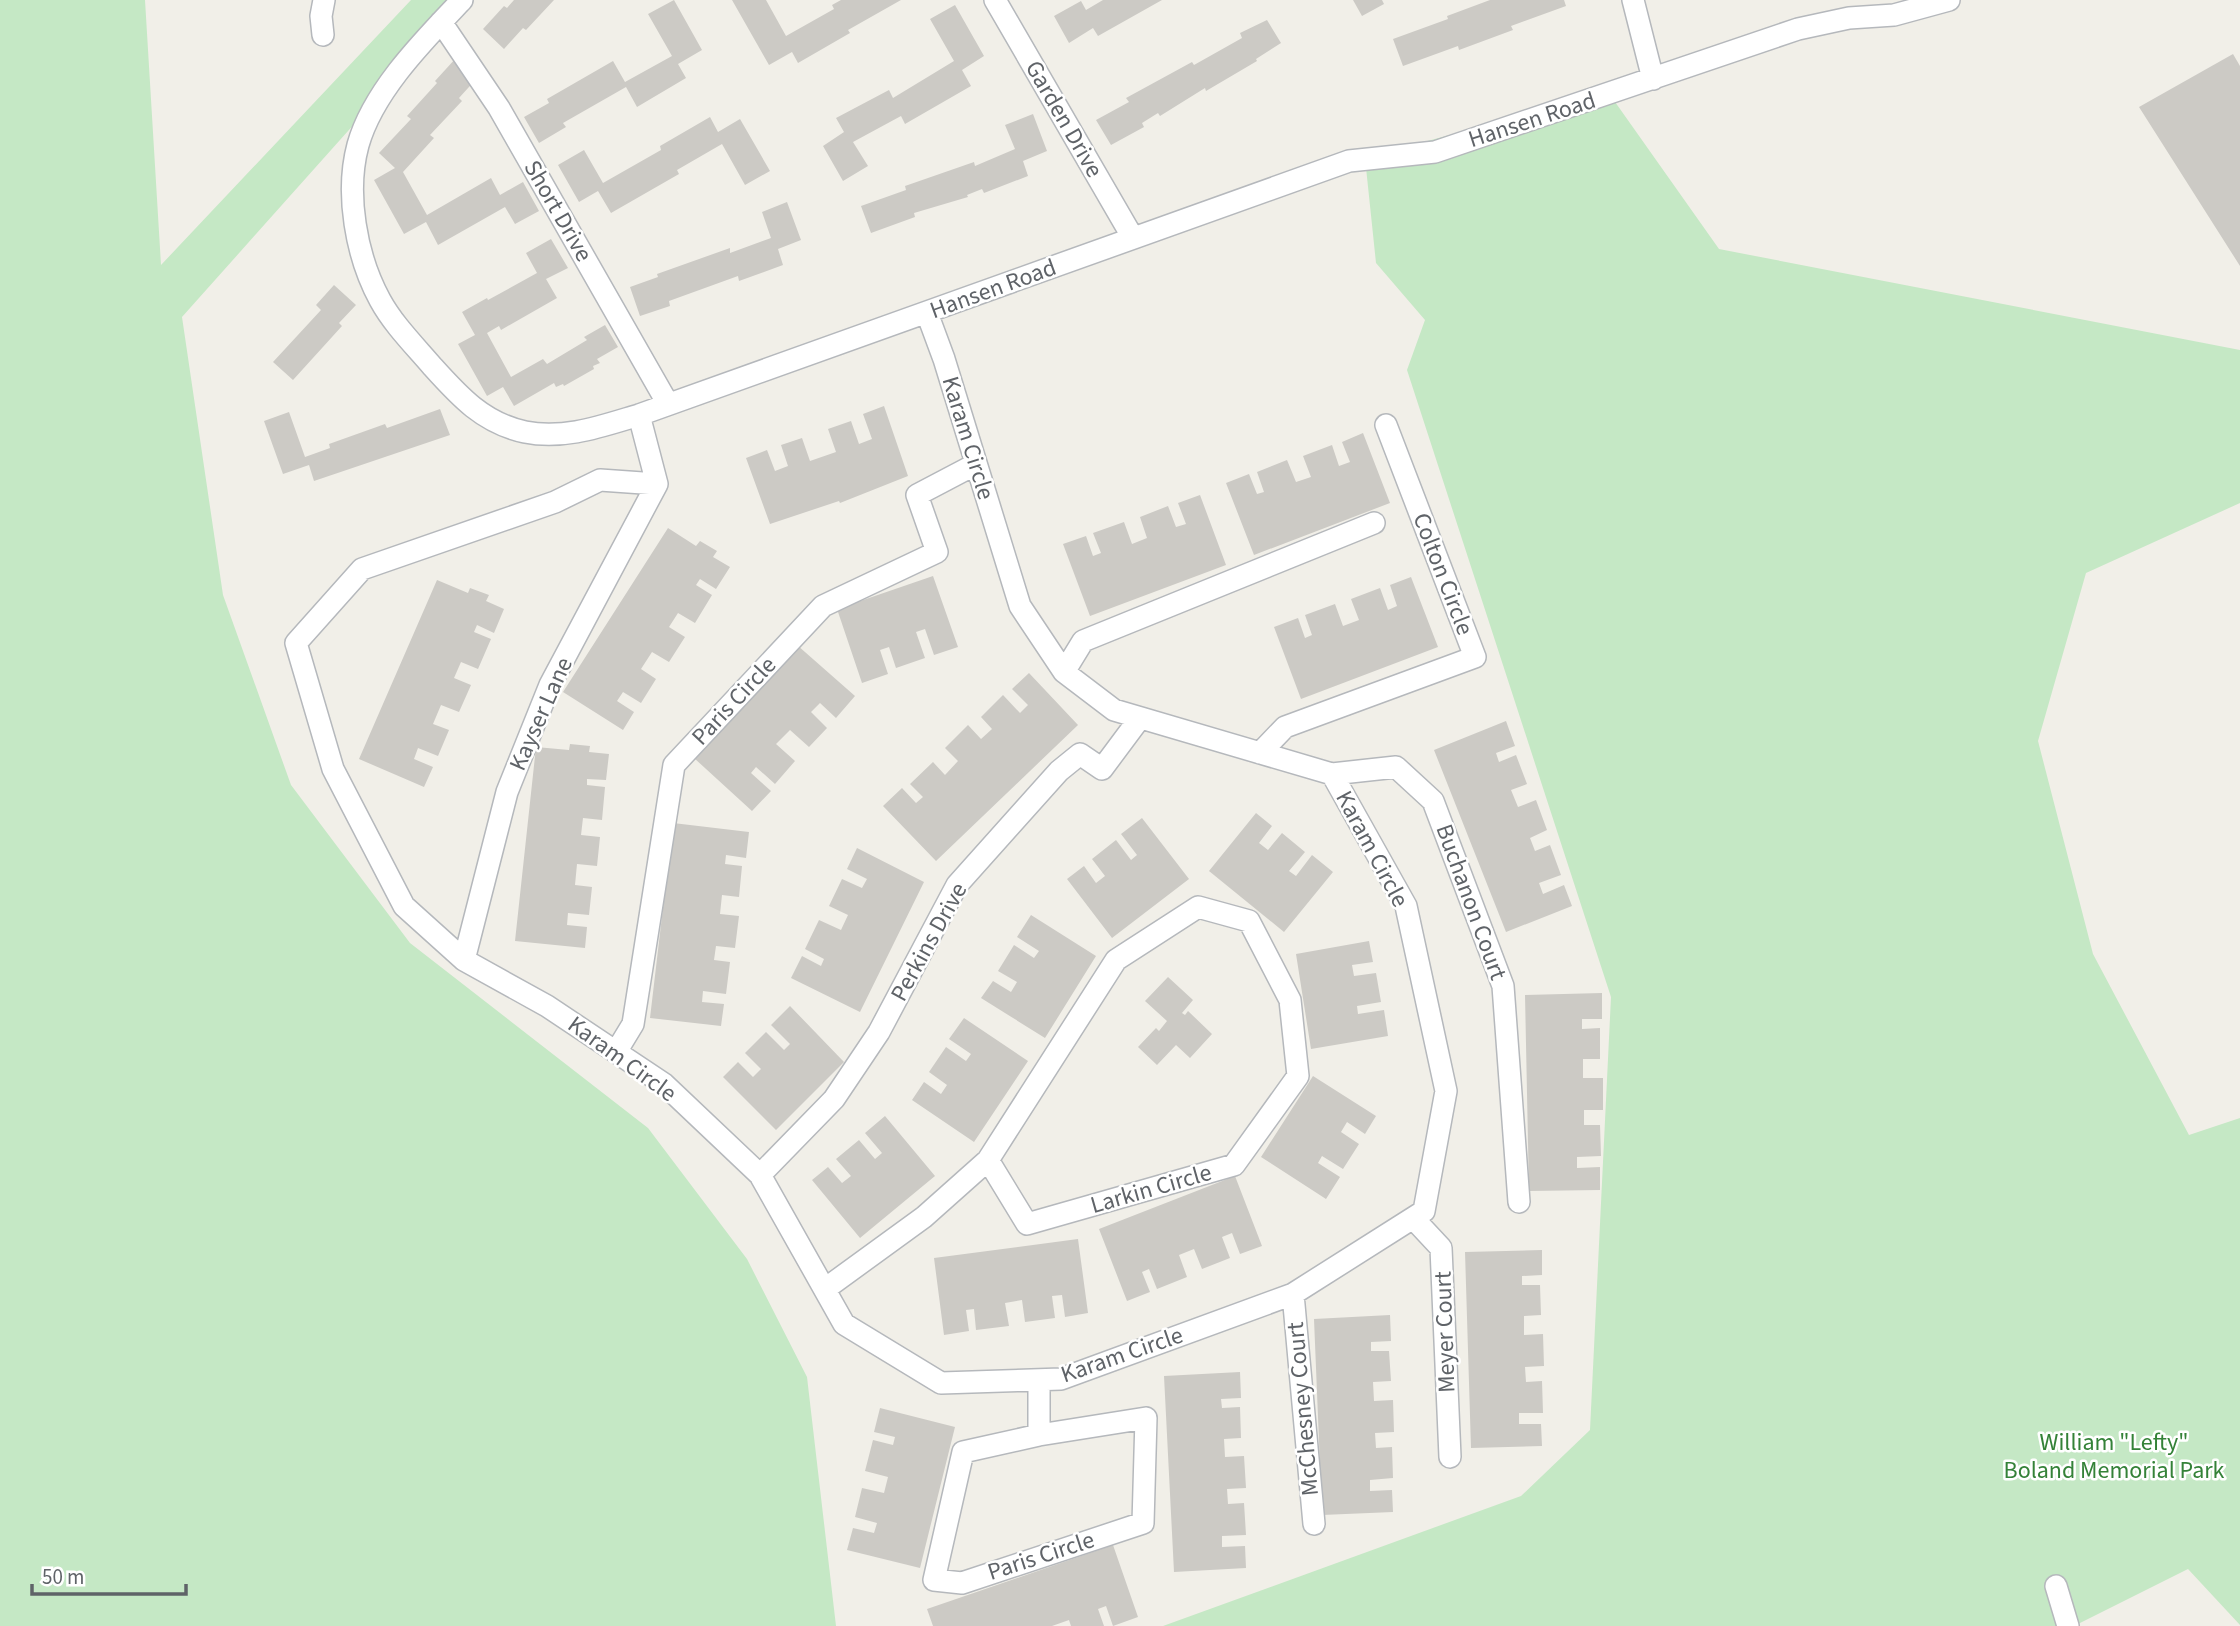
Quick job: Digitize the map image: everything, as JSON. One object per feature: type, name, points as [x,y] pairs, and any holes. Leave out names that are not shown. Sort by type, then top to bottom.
[{"type":"street","points":[[323,36],[321,16],[324,0]]},
{"type":"street","name":"Hansen Road","points":[[462,0],[405,64],[380,98],[365,126],[355,159],[353,194],[358,231],[370,279],[394,322],[461,399],[492,421],[526,432],[571,434],[639,415],[1349,161],[1435,152],[1798,29],[1849,18],[1895,15],[1949,0]]},
{"type":"street","name":"Garden Drive","points":[[995,0],[1133,238]]},
{"type":"street","points":[[1633,0],[1653,79]]},
{"type":"street","name":"Short Drive","points":[[441,22],[499,108],[668,404]]},
{"type":"street","name":"Karam Circle","points":[[657,484],[600,480],[555,502],[362,569],[296,643],[333,769],[404,906],[464,960],[547,1006],[664,1084],[760,1175],[844,1324],[941,1383],[1061,1379],[1293,1293],[1413,1218],[1424,1211],[1446,1091],[1406,906],[1332,775],[1114,710],[1065,672],[1020,606],[927,313]]},
{"type":"street","points":[[639,415],[657,484]]},
{"type":"street","name":"Colton Circle","points":[[1260,754],[1285,727],[1475,657],[1385,425]]},
{"type":"street","name":"Paris Circle","points":[[616,1052],[633,1024],[674,765],[823,606],[937,552],[917,495],[976,464]]},
{"type":"street","name":"Kayser Lane","points":[[464,960],[507,792],[550,685],[657,484]]},
{"type":"street","name":"Colton Circle","points":[[1065,672],[1083,641],[1374,523]]},
{"type":"street","name":"Perkins Drive","points":[[760,1175],[834,1099],[879,1032],[957,885],[1059,771],[1080,754],[1102,769],[1140,718]]},
{"type":"street","name":"Buchanon Court","points":[[1332,775],[1396,767],[1433,801],[1503,986],[1519,1202]]},
{"type":"street","name":"Larkin Circle","points":[[825,1289],[924,1217],[988,1160],[1116,960],[1198,907],[1249,921],[1290,1000],[1298,1076],[1234,1165],[1027,1224],[988,1160]]},
{"type":"street","name":"Meyer Court","points":[[1413,1218],[1441,1248],[1450,1457]]},
{"type":"street","name":"McChesney Court","points":[[1293,1293],[1314,1524]]},
{"type":"street","points":[[1038,1380],[1039,1435]]},
{"type":"street","name":"Paris Circle","points":[[1146,1419],[1143,1522],[962,1583],[934,1580],[963,1452],[1039,1435],[1146,1419]]},
{"type":"street","points":[[2056,1586],[2068,1626]]},
{"type":"green space","points":[[0,0],[145,0],[161,265],[411,0],[465,0],[182,317],[223,595],[291,785],[410,943],[648,1128],[747,1259],[807,1377],[836,1626],[0,1626]]},
{"type":"green space","name":"William \"Lefty\" Boland Memorial Park","points":[[1608,92],[1719,249],[2240,350],[2240,503],[2086,573],[2038,741],[2093,954],[2189,1135],[2240,1118],[2240,1625],[2188,1569],[2074,1626],[1163,1626],[1521,1496],[1590,1430],[1611,997],[1407,370],[1425,320],[1376,263],[1365,158]]},
{"type":"building","points":[[514,0],[554,0],[504,49],[483,29],[504,6],[507,8]]},
{"type":"building","points":[[674,0],[702,50],[678,64],[686,78],[637,107],[626,87],[563,123],[566,127],[539,143],[524,117],[549,103],[547,99],[613,61],[625,82],[672,56],[648,14]]},
{"type":"building","points":[[732,0],[766,0],[786,36],[834,9],[832,5],[841,0],[901,0],[798,63],[792,52],[769,65]]},
{"type":"building","points":[[1103,0],[1162,0],[1098,36],[1093,28],[1069,43],[1054,16],[1081,1],[1086,10]]},
{"type":"building","points":[[1353,0],[1382,0],[1384,4],[1362,16]]},
{"type":"building","points":[[1490,0],[1564,0],[1566,6],[1511,26],[1513,30],[1459,50],[1458,46],[1403,66],[1393,39]]},
{"type":"building","points":[[955,5],[984,56],[962,70],[971,86],[905,124],[901,116],[853,142],[868,166],[843,181],[823,146],[844,132],[836,118],[889,90],[893,98],[954,61],[930,19]]},
{"type":"building","points":[[1267,20],[1281,43],[1256,59],[1257,61],[1206,91],[1205,88],[1160,116],[1158,113],[1142,123],[1144,127],[1111,145],[1096,120],[1129,102],[1126,98],[1192,62],[1194,65],[1242,38],[1240,33]]},
{"type":"building","points":[[2233,54],[2240,66],[2240,266],[2139,107]]},
{"type":"building","points":[[456,58],[478,77],[459,98],[462,101],[430,135],[434,138],[403,172],[427,215],[491,178],[500,195],[523,182],[539,211],[515,224],[505,207],[438,245],[426,222],[404,234],[374,180],[395,168],[379,153],[411,119],[407,116]]},
{"type":"building","points":[[1033,114],[1047,151],[1023,161],[1028,176],[984,193],[982,189],[967,195],[968,197],[914,213],[915,217],[871,233],[861,206],[906,190],[905,186],[974,162],[975,166],[1015,149],[1005,125]]},
{"type":"building","points":[[710,117],[718,132],[740,119],[770,171],[745,185],[722,144],[677,170],[679,174],[611,213],[598,191],[579,202],[558,165],[584,150],[603,183],[661,150],[660,146]]},
{"type":"building","points":[[787,202],[801,240],[778,249],[783,265],[739,281],[738,276],[669,301],[670,306],[640,316],[630,287],[658,277],[657,274],[730,248],[730,253],[771,238],[762,212]]},
{"type":"building","points":[[551,239],[568,268],[546,279],[557,298],[501,330],[499,326],[487,333],[511,377],[543,359],[547,364],[587,340],[584,337],[605,325],[618,347],[597,359],[600,363],[593,366],[594,369],[564,386],[563,384],[556,387],[554,383],[514,406],[503,387],[487,396],[458,344],[475,335],[462,312],[537,273],[526,253]]},
{"type":"building","points":[[334,285],[356,305],[339,323],[342,326],[293,380],[273,362],[321,310],[316,305]]},
{"type":"building","points":[[884,406],[908,476],[840,503],[839,501],[770,524],[746,458],[767,450],[775,471],[788,466],[781,445],[802,438],[810,461],[836,452],[828,429],[851,421],[859,444],[872,439],[863,414]]},
{"type":"building","points":[[440,409],[450,435],[314,481],[309,465],[283,474],[264,421],[289,412],[305,457],[330,448],[329,444],[385,424],[387,428]]},
{"type":"building","points":[[1363,433],[1390,503],[1254,555],[1226,483],[1249,474],[1257,494],[1264,492],[1257,472],[1287,460],[1296,482],[1311,477],[1303,456],[1332,445],[1339,466],[1350,462],[1342,442]]},
{"type":"building","points":[[1200,495],[1226,565],[1090,616],[1063,544],[1086,536],[1093,556],[1101,553],[1093,533],[1124,522],[1132,544],[1147,538],[1140,517],[1168,506],[1176,527],[1186,524],[1178,503]]},
{"type":"building","points":[[668,528],[696,546],[700,541],[717,551],[713,557],[730,567],[716,589],[700,579],[696,585],[712,595],[695,623],[678,613],[669,627],[685,637],[669,662],[652,652],[641,669],[656,679],[641,703],[623,692],[617,701],[634,712],[623,730],[563,692]]},
{"type":"building","points":[[933,576],[958,647],[934,655],[925,629],[916,632],[925,658],[896,668],[889,647],[880,650],[888,674],[862,683],[837,609]]},
{"type":"building","points":[[1411,577],[1438,647],[1301,699],[1274,627],[1298,618],[1305,638],[1312,635],[1305,615],[1335,604],[1343,626],[1359,620],[1351,599],[1380,588],[1388,610],[1397,606],[1390,585]]},
{"type":"building","points":[[437,580],[468,593],[470,588],[489,595],[486,601],[504,609],[494,633],[477,625],[474,632],[491,639],[478,669],[461,662],[454,678],[471,685],[459,712],[441,705],[433,724],[449,730],[438,756],[418,748],[414,759],[433,767],[424,787],[359,759]]},
{"type":"building","points":[[797,645],[855,696],[836,718],[820,703],[811,712],[827,728],[809,747],[790,730],[776,744],[795,761],[775,784],[756,767],[751,773],[771,791],[752,811],[694,758]]},
{"type":"building","points":[[1029,673],[1078,725],[936,861],[883,806],[902,788],[916,803],[923,797],[910,784],[933,762],[945,775],[958,761],[945,748],[968,725],[981,739],[992,729],[981,717],[1003,695],[1020,713],[1028,705],[1012,689]]},
{"type":"building","points":[[1506,721],[1515,746],[1496,753],[1499,762],[1516,755],[1527,784],[1511,790],[1518,807],[1536,800],[1547,830],[1530,838],[1535,851],[1550,845],[1561,875],[1539,883],[1543,894],[1564,885],[1572,906],[1506,932],[1434,750]]},
{"type":"building","points":[[570,744],[590,746],[589,752],[609,754],[606,780],[587,779],[587,785],[605,787],[602,820],[583,818],[581,835],[600,837],[597,866],[577,864],[575,885],[592,887],[589,915],[568,913],[567,925],[587,927],[585,948],[515,941],[536,747],[569,750]]},
{"type":"building","points":[[1256,813],[1272,826],[1259,843],[1268,850],[1282,833],[1305,852],[1289,871],[1296,876],[1312,855],[1333,872],[1284,932],[1209,871]]},
{"type":"building","points":[[1142,818],[1189,879],[1112,938],[1067,879],[1084,866],[1096,883],[1105,876],[1092,859],[1116,840],[1131,860],[1137,855],[1121,834]]},
{"type":"building","points":[[673,823],[749,832],[746,858],[726,855],[725,864],[742,866],[739,897],[722,895],[720,914],[739,916],[735,948],[716,946],[714,960],[730,962],[726,994],[703,991],[702,1002],[724,1004],[721,1026],[650,1018]]},
{"type":"building","points":[[857,848],[924,882],[860,1012],[791,978],[802,956],[821,966],[824,959],[805,949],[819,920],[841,930],[848,915],[829,906],[842,879],[862,888],[867,879],[847,869]]},
{"type":"building","points":[[1031,915],[1096,956],[1045,1038],[981,998],[993,981],[1011,992],[1017,982],[998,971],[1014,945],[1034,958],[1039,951],[1017,937]]},
{"type":"building","points":[[1369,941],[1373,962],[1352,965],[1354,976],[1376,973],[1381,1002],[1357,1006],[1358,1014],[1384,1010],[1388,1036],[1311,1049],[1296,954]]},
{"type":"building","points":[[1168,977],[1193,1000],[1182,1013],[1185,1015],[1188,1011],[1212,1034],[1190,1058],[1176,1045],[1157,1065],[1138,1047],[1156,1028],[1159,1031],[1167,1021],[1145,1001]]},
{"type":"building","points":[[1602,993],[1602,1019],[1582,1019],[1582,1029],[1600,1028],[1600,1059],[1583,1059],[1583,1078],[1603,1078],[1603,1110],[1584,1110],[1584,1125],[1600,1125],[1601,1156],[1577,1157],[1577,1168],[1600,1167],[1600,1190],[1529,1191],[1525,995]]},
{"type":"building","points":[[790,1006],[844,1062],[776,1130],[723,1077],[738,1062],[753,1077],[761,1069],[745,1053],[766,1032],[784,1050],[790,1044],[771,1025]]},
{"type":"building","points":[[964,1018],[1028,1061],[974,1142],[912,1100],[924,1082],[941,1094],[947,1085],[929,1072],[946,1047],[966,1061],[971,1054],[949,1039]]},
{"type":"building","points":[[1313,1076],[1376,1116],[1365,1134],[1347,1122],[1341,1132],[1359,1144],[1343,1169],[1322,1156],[1318,1163],[1340,1177],[1326,1199],[1261,1157]]},
{"type":"building","points":[[885,1116],[935,1176],[860,1238],[812,1180],[828,1167],[842,1183],[851,1176],[836,1159],[859,1140],[875,1159],[882,1153],[865,1133]]},
{"type":"building","points":[[1235,1176],[1262,1246],[1240,1254],[1232,1233],[1222,1237],[1230,1258],[1202,1269],[1194,1249],[1179,1255],[1187,1277],[1157,1289],[1149,1269],[1142,1272],[1150,1292],[1127,1301],[1099,1229]]},
{"type":"building","points":[[1078,1239],[1088,1313],[1065,1317],[1062,1295],[1052,1296],[1055,1318],[1025,1322],[1022,1300],[1005,1303],[1009,1326],[976,1330],[974,1309],[966,1310],[969,1331],[944,1335],[934,1258]]},
{"type":"building","points":[[1542,1250],[1542,1275],[1522,1276],[1522,1285],[1540,1285],[1541,1315],[1524,1316],[1524,1335],[1543,1334],[1544,1366],[1525,1367],[1526,1382],[1542,1381],[1543,1413],[1519,1413],[1519,1424],[1541,1424],[1542,1446],[1471,1448],[1465,1252]]},
{"type":"building","points":[[1390,1315],[1391,1341],[1371,1342],[1371,1351],[1389,1351],[1391,1381],[1373,1382],[1374,1401],[1393,1400],[1394,1432],[1375,1433],[1376,1448],[1392,1447],[1393,1478],[1370,1480],[1370,1491],[1392,1490],[1393,1512],[1322,1515],[1314,1319]]},
{"type":"building","points":[[1240,1372],[1241,1398],[1221,1399],[1222,1408],[1240,1407],[1241,1438],[1224,1439],[1225,1457],[1244,1456],[1246,1488],[1227,1489],[1228,1504],[1244,1503],[1246,1535],[1222,1536],[1222,1547],[1245,1546],[1246,1568],[1174,1572],[1164,1376]]},
{"type":"building","points":[[880,1408],[955,1427],[920,1568],[847,1550],[853,1528],[874,1533],[877,1523],[855,1517],[862,1488],[884,1493],[888,1477],[865,1471],[873,1440],[893,1445],[895,1437],[874,1432]]},
{"type":"building","points":[[1113,1545],[1138,1617],[1113,1626],[1106,1606],[1098,1609],[1104,1626],[1071,1626],[1069,1620],[1052,1626],[933,1626],[927,1609]]}]
